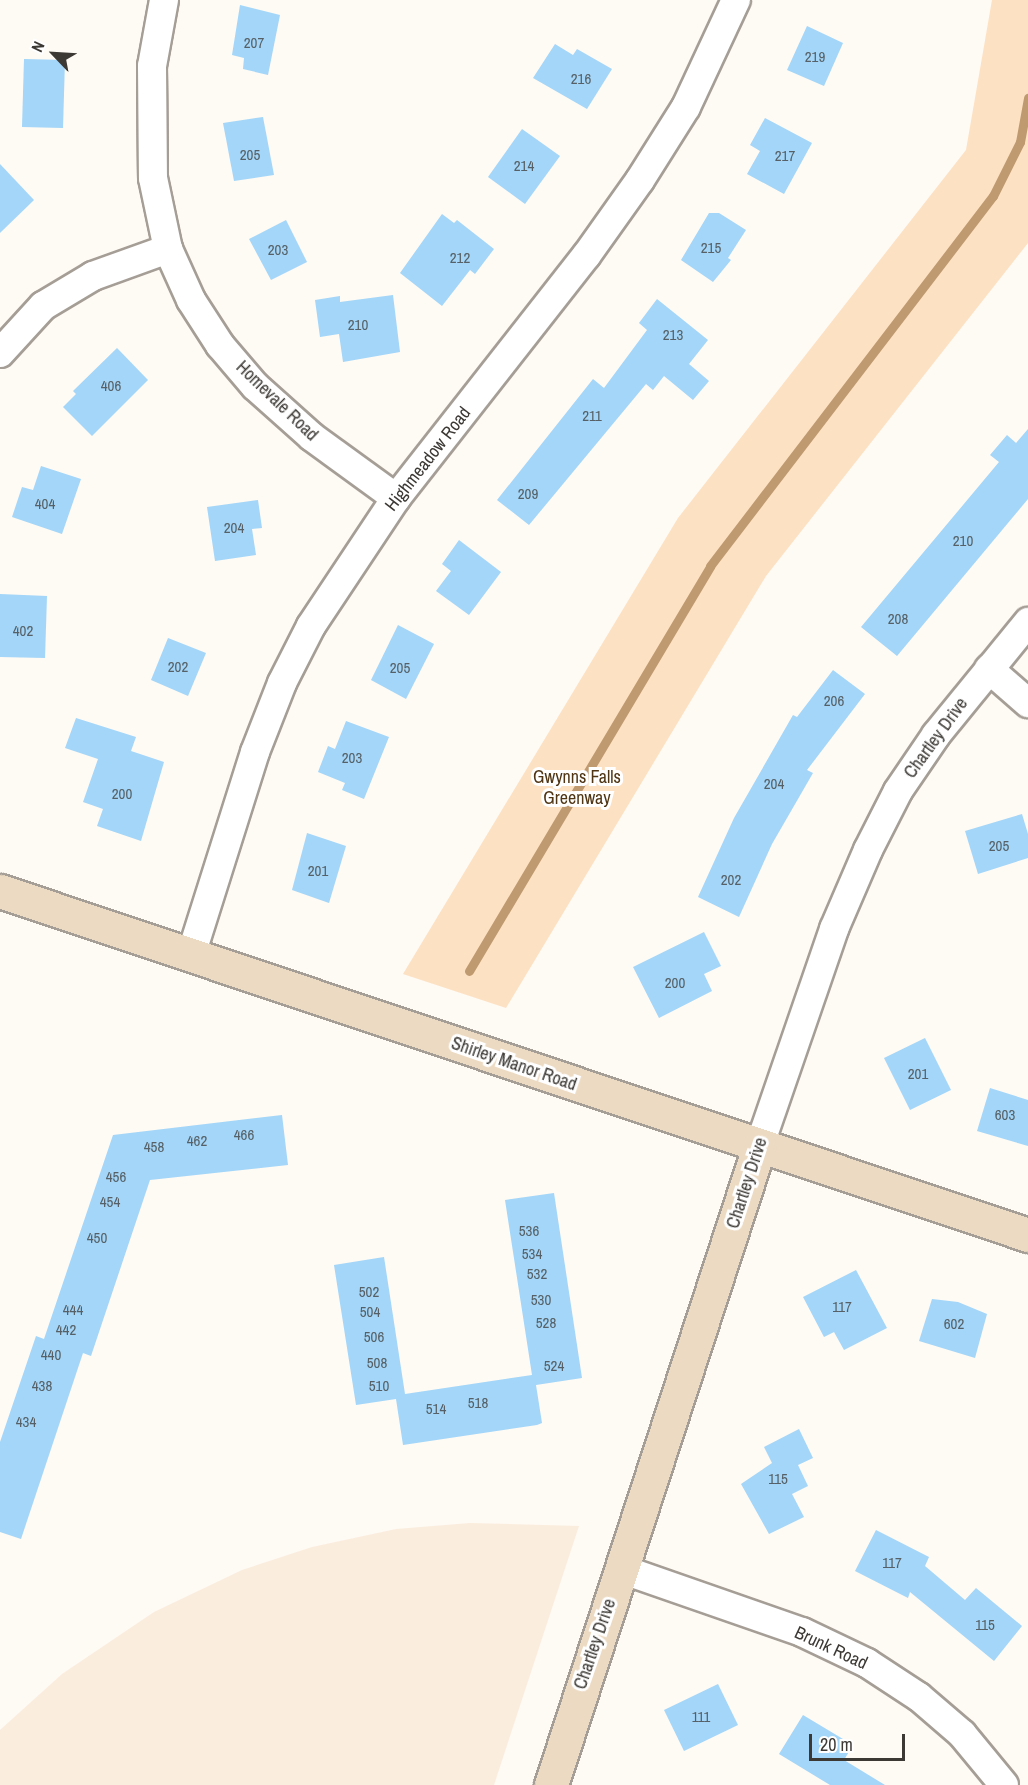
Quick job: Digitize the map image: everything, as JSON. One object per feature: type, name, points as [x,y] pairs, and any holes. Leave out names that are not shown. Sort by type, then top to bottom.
[{"type":"street","name":"Homevale Road","points":[[164,0],[152,66],[150,116],[153,178],[168,249],[191,300],[220,345],[255,386],[312,437],[396,498]]},
{"type":"street","name":"Highmeadow Road","points":[[191,955],[255,752],[282,683],[339,580],[396,498],[586,256],[640,180],[686,107],[736,0]]},
{"type":"street","points":[[0,352],[43,306],[83,282],[168,249]]},
{"type":"street","name":"Chartley Drive","points":[[551,1785],[759,1147],[834,929],[867,850],[904,781],[989,669],[1028,622]]},
{"type":"street","points":[[989,669],[1028,704]]},
{"type":"street","name":"Shirley Manor Road","points":[[0,891],[1028,1236]]},
{"type":"street","name":"Brunk Road","points":[[621,1569],[802,1632],[867,1663],[918,1697],[962,1734],[1004,1785]]},
{"type":"shaded area","points":[[470,1523],[579,1526],[494,1785],[0,1785],[0,1730],[62,1674],[154,1612],[242,1570],[312,1547],[396,1529]]},
{"type":"green space","name":"Gwynns Falls Greenway","points":[[992,0],[1028,0],[1028,243],[766,576],[506,1008],[403,974],[678,518],[966,150]]},
{"type":"building","points":[[240,5],[280,15],[268,75],[243,69],[244,58],[232,55]]},
{"type":"building","points":[[807,26],[843,43],[824,86],[787,70]]},
{"type":"building","points":[[555,44],[573,55],[577,49],[612,69],[587,109],[533,78]]},
{"type":"building","points":[[24,59],[65,60],[63,128],[22,127]]},
{"type":"building","points":[[263,117],[274,175],[234,181],[223,123]]},
{"type":"building","points":[[765,118],[812,143],[784,194],[747,174],[760,151],[750,145]]},
{"type":"building","points":[[522,129],[560,156],[525,204],[488,177]]},
{"type":"building","points":[[0,164],[34,200],[0,233]]},
{"type":"building","points":[[709,213],[719,213],[746,230],[728,258],[731,260],[713,282],[681,260]]},
{"type":"building","points":[[442,214],[454,223],[457,220],[494,249],[475,274],[470,270],[442,306],[400,273]]},
{"type":"building","points":[[286,220],[307,262],[271,280],[249,239]]},
{"type":"building","points":[[393,295],[400,352],[343,362],[339,334],[320,337],[315,300],[340,296],[340,302]]},
{"type":"building","points":[[657,299],[708,340],[689,364],[709,381],[693,400],[664,376],[653,390],[646,384],[529,525],[497,500],[593,379],[604,388],[647,330],[639,323]]},
{"type":"building","points":[[117,348],[148,380],[92,436],[63,407],[76,394],[73,391]]},
{"type":"building","points":[[1028,429],[1028,499],[897,656],[861,627],[999,462],[990,455],[1007,435],[1016,443]]},
{"type":"building","points":[[41,466],[81,479],[62,534],[12,517],[22,487],[33,490]]},
{"type":"building","points":[[258,500],[262,528],[252,529],[256,555],[215,561],[207,507]]},
{"type":"building","points":[[459,540],[501,572],[469,615],[436,591],[451,571],[442,564]]},
{"type":"building","points":[[0,594],[47,596],[45,658],[0,657]]},
{"type":"building","points":[[398,625],[434,644],[406,699],[371,680]]},
{"type":"building","points":[[168,638],[206,653],[188,696],[151,680]]},
{"type":"building","points":[[833,670],[865,694],[807,770],[813,773],[772,844],[739,917],[698,897],[734,818],[793,715],[797,717]]},
{"type":"building","points":[[76,718],[136,737],[131,751],[164,762],[141,841],[97,826],[103,809],[83,802],[98,759],[65,748]]},
{"type":"building","points":[[346,721],[389,737],[364,799],[342,790],[345,783],[318,772],[328,746],[335,749]]},
{"type":"building","points":[[1022,814],[1028,834],[1028,858],[978,874],[965,831]]},
{"type":"building","points":[[307,833],[346,846],[329,903],[292,890]]},
{"type":"building","points":[[704,932],[721,966],[704,974],[712,991],[659,1018],[633,967]]},
{"type":"building","points":[[925,1038],[951,1090],[910,1110],[884,1058]]},
{"type":"building","points":[[990,1088],[1028,1100],[1028,1146],[977,1131]]},
{"type":"building","points":[[282,1115],[288,1165],[150,1180],[91,1356],[83,1353],[21,1539],[0,1532],[0,1442],[36,1336],[44,1339],[113,1135]]},
{"type":"building","points":[[554,1193],[582,1378],[536,1385],[542,1423],[537,1425],[403,1445],[396,1399],[356,1405],[334,1265],[384,1257],[405,1394],[532,1375],[505,1200]]},
{"type":"building","points":[[856,1270],[887,1328],[844,1350],[834,1332],[824,1337],[803,1297]]},
{"type":"building","points":[[932,1299],[958,1302],[987,1314],[975,1358],[919,1341]]},
{"type":"building","points":[[799,1429],[813,1458],[798,1465],[808,1486],[792,1494],[804,1517],[769,1534],[741,1484],[772,1463],[764,1447]]},
{"type":"building","points":[[876,1530],[929,1557],[925,1566],[965,1600],[976,1588],[1022,1626],[994,1661],[910,1592],[908,1598],[855,1571]]},
{"type":"building","points":[[718,1684],[738,1725],[684,1751],[664,1710]]},
{"type":"building","points":[[803,1715],[853,1745],[844,1760],[885,1785],[830,1785],[779,1754]]},
{"type":"waterway","points":[[469,971],[710,566],[993,196],[1020,142],[1028,98]]}]
